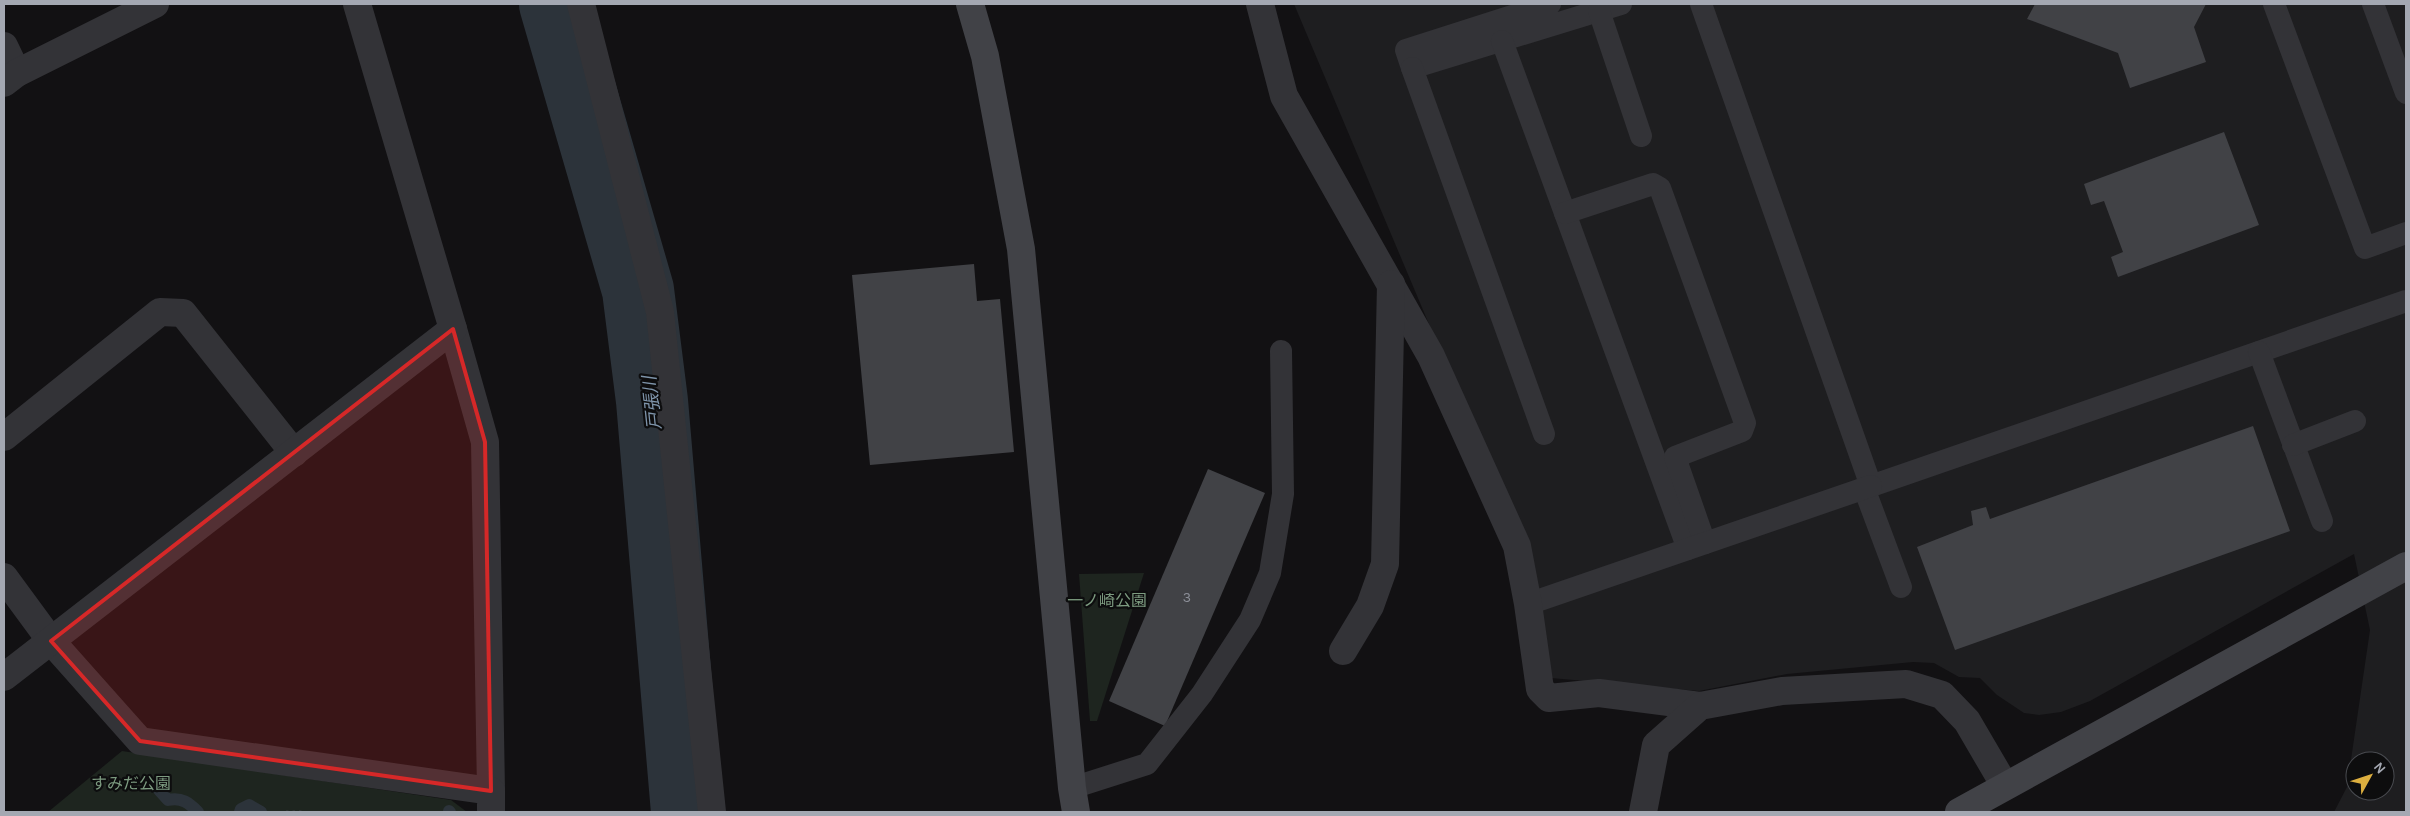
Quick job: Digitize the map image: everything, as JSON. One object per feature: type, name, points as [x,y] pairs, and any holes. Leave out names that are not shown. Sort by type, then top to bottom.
[{"type":"street","points":[[4,46],[11,78],[155,4]]},
{"type":"street","points":[[4,577],[51,640],[140,741],[491,802],[485,442],[357,4]]},
{"type":"street","points":[[582,4],[660,312],[712,812]]},
{"type":"street","points":[[970,4],[985,56],[1021,248],[1074,800]]},
{"type":"street","points":[[1260,4],[1284,96],[1391,282],[1431,356],[1517,546],[1528,604],[1540,689],[1549,698],[1599,693],[1700,706],[1782,691],[1906,684],[1942,695],[1966,721],[2005,786]]},
{"type":"street","points":[[1343,651],[1370,606],[1385,564],[1391,282]]},
{"type":"street","points":[[4,437],[160,312],[183,313],[294,453]]},
{"type":"street","points":[[4,677],[453,329]]},
{"type":"street","points":[[1959,812],[2406,566]]},
{"type":"street","points":[[1643,812],[1656,745],[1700,706]]},
{"type":"lane","points":[[1544,434],[1406,50],[1550,4]]},
{"type":"lane","points":[[1412,68],[1621,4]]},
{"type":"lane","points":[[1701,4],[1900,587]]},
{"type":"lane","points":[[2274,4],[2365,248],[2406,233]]},
{"type":"lane","points":[[2373,4],[2406,93]]},
{"type":"lane","points":[[1599,11],[1641,136]]},
{"type":"lane","points":[[1502,40],[1565,213],[1697,546]]},
{"type":"lane","points":[[1565,213],[1653,184],[1660,188],[1745,423],[1742,431],[1675,457],[1697,546]]},
{"type":"lane","points":[[1528,604],[2406,301]]},
{"type":"lane","points":[[1074,800],[1147,764],[1202,694],[1250,620],[1270,573],[1283,494],[1281,351]]},
{"type":"lane","points":[[2259,352],[2322,521]]},
{"type":"lane","points":[[2293,445],[2355,421]]},
{"type":"path","points":[[286,812],[302,812]]},
{"type":"highlighted area","points":[[453,329],[485,442],[491,791],[140,741],[51,641]]},
{"type":"shaded area","points":[[1294,4],[2406,4],[2406,812],[2334,812],[2345,791],[2345,801],[2395,801],[2395,751],[2352,751],[2370,630],[2354,554],[2090,701],[2061,712],[2039,715],[2024,713],[1997,695],[1980,678],[1959,677],[1934,663],[1913,662],[1787,674],[1699,691],[1551,678],[1523,547]]},
{"type":"green space","name":"一ノ崎公園","points":[[1144,573],[1097,721],[1090,721],[1079,574]]},
{"type":"green space","name":"すみだ公園","points":[[122,751],[451,800],[467,812],[48,812]]},
{"type":"building","points":[[2035,4],[2206,4],[2194,27],[2206,62],[2130,88],[2118,53],[2027,19]]},
{"type":"building","points":[[2224,132],[2259,225],[2118,277],[2111,257],[2123,252],[2104,201],[2091,205],[2084,184]]},
{"type":"building","points":[[974,264],[977,301],[1000,299],[1014,452],[870,465],[852,275]]},
{"type":"building","points":[[2253,426],[2290,531],[1955,650],[1917,547],[1973,525],[1971,511],[1986,507],[1990,519]]},
{"type":"building","points":[[1208,469],[1265,493],[1165,726],[1109,701]]},
{"type":"waterway","name":"戸張川","points":[[555,4],[638,290],[652,401],[687,812]]},
{"type":"waterway","points":[[159,790],[168,800],[177,799],[185,802],[198,812]]},
{"type":"waterway","points":[[240,812],[241,809],[249,805],[261,812]]}]
